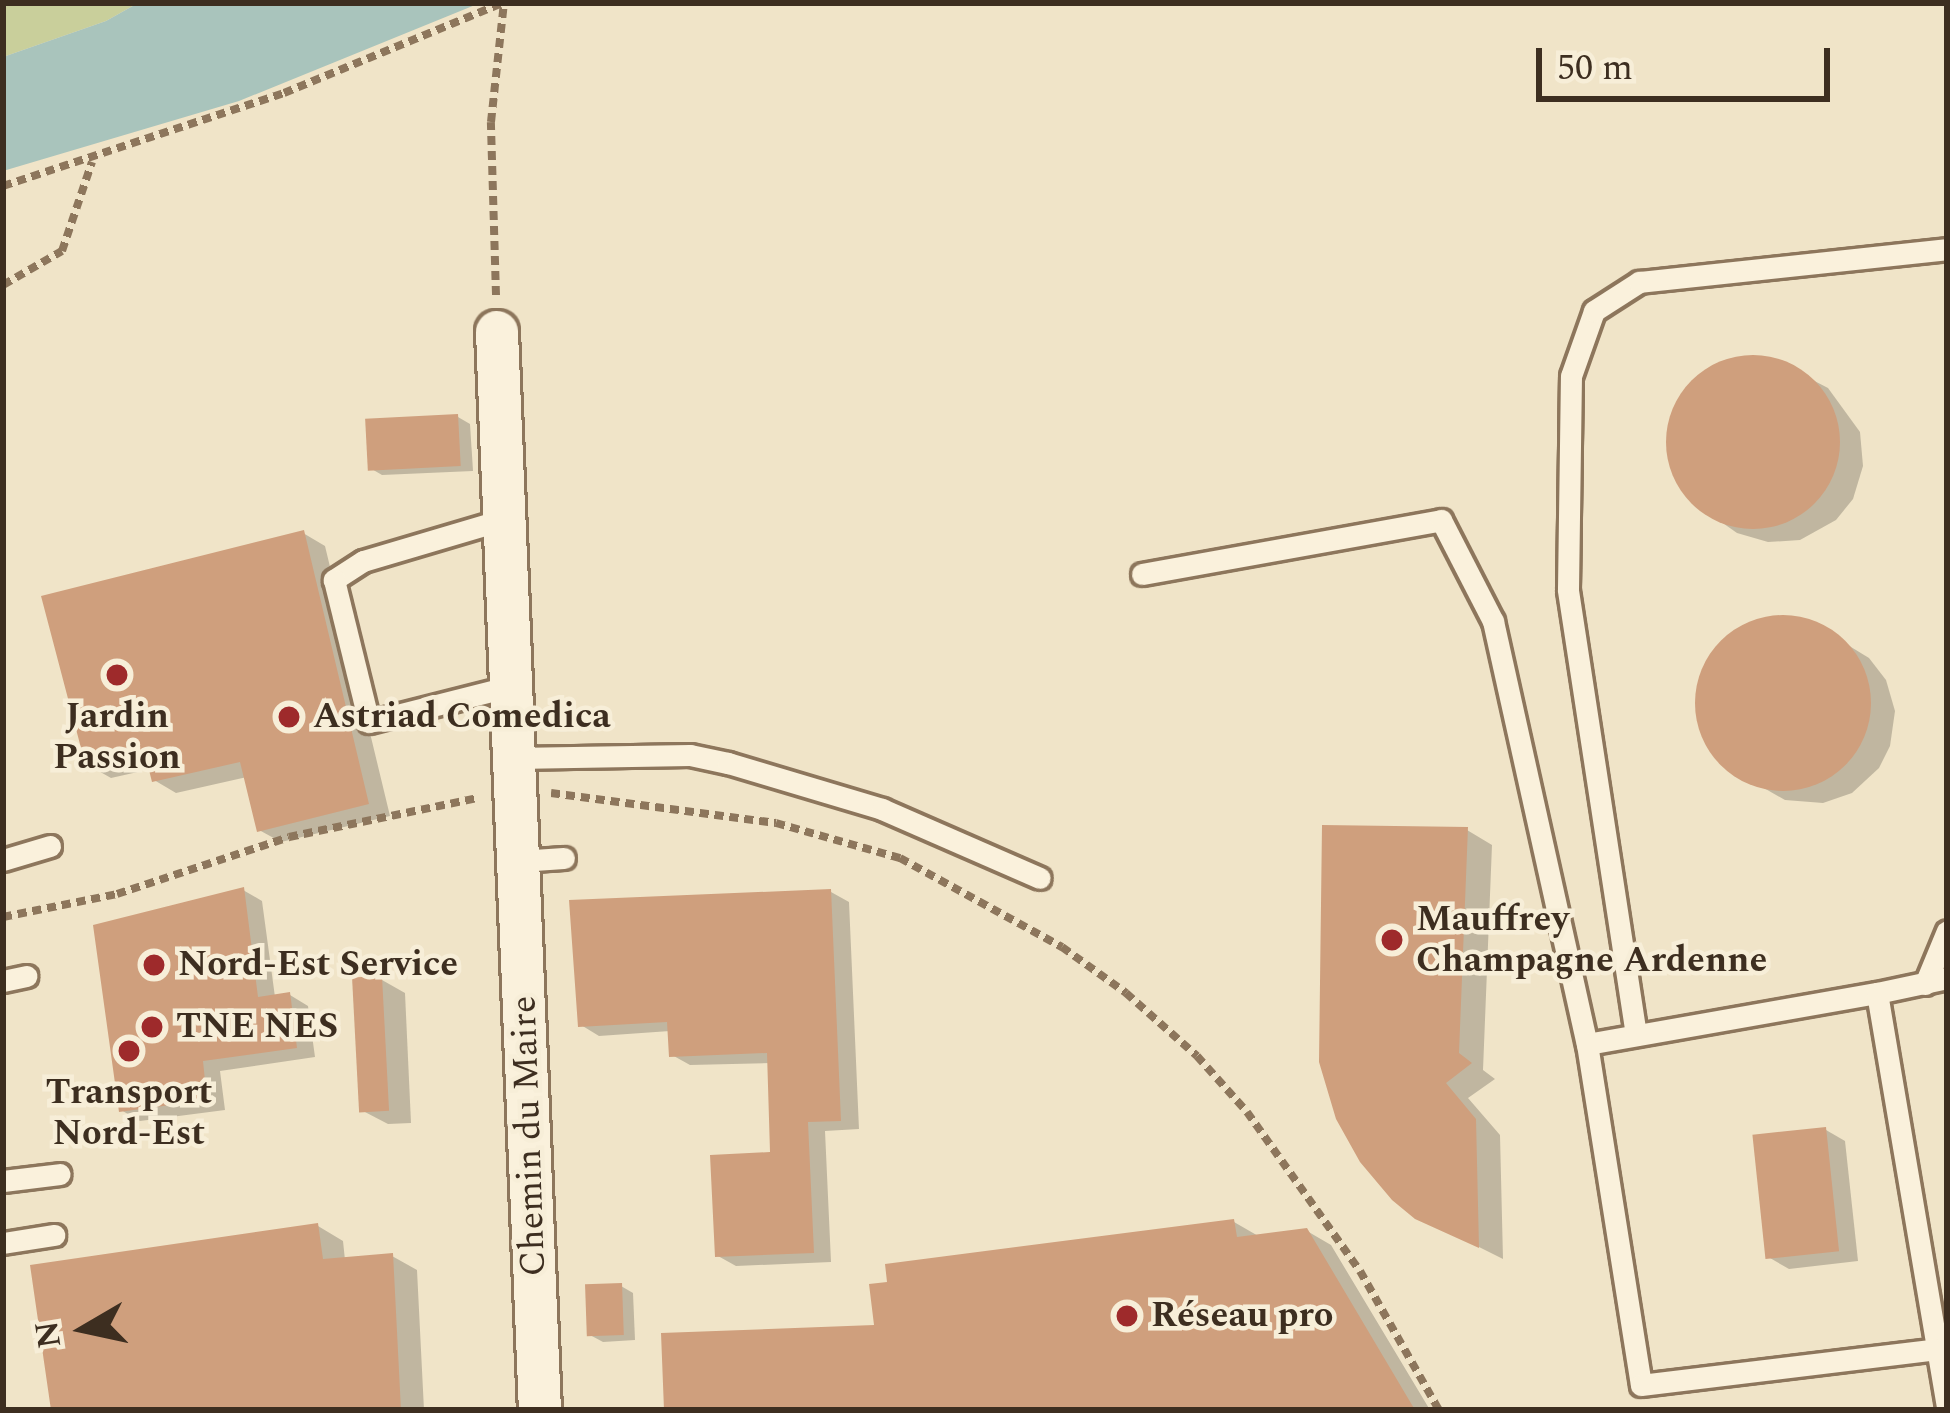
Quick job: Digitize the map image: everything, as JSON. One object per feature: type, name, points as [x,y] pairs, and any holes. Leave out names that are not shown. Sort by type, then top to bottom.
[{"type":"street","name":"Chemin du Maire","points":[[497,332],[540,1410]]},
{"type":"lane","points":[[1636,1035],[1568,589],[1571,376],[1594,311],[1639,282],[1947,249]]},
{"type":"lane","points":[[505,519],[363,562],[334,580],[369,722],[512,686]]},
{"type":"lane","points":[[1142,574],[1441,520],[1493,621],[1587,1044],[1641,1384],[1937,1348]]},
{"type":"lane","points":[[515,774],[690,755],[882,809],[1040,878]]},
{"type":"lane","points":[[3,860],[50,846]]},
{"type":"lane","points":[[519,861],[564,858]]},
{"type":"lane","points":[[1587,1044],[1936,981],[1947,931]]},
{"type":"lane","points":[[1877,993],[1939,1311],[1937,1348],[1947,1409]]},
{"type":"lane","points":[[3,1181],[60,1174]]},
{"type":"lane","points":[[3,1244],[54,1235]]},
{"type":"path","points":[[3,186],[92,161],[284,93],[503,3],[491,122],[497,332]]},
{"type":"path","points":[[3,285],[62,251],[92,161]]},
{"type":"path","points":[[3,917],[117,894],[289,837],[515,774],[776,823],[900,858],[984,899],[1062,947],[1126,993],[1198,1056],[1247,1112],[1360,1271],[1439,1410]]},
{"type":"green space","points":[[3,3],[138,3],[106,21],[3,57]]},
{"type":"water","points":[[138,3],[480,3],[239,101],[3,171],[3,57],[106,21]]},
{"type":"building","points":[[1753,355],[1786,361],[1815,380],[1834,409],[1840,442],[1834,475],[1815,504],[1786,523],[1753,529],[1720,523],[1691,504],[1672,475],[1666,442],[1672,409],[1691,380],[1720,361]]},
{"type":"building","points":[[458,414],[461,466],[368,471],[365,419]]},
{"type":"building","points":[[304,530],[369,804],[257,832],[240,762],[152,782],[145,754],[86,767],[41,596]]},
{"type":"building","points":[[1783,615],[1817,622],[1845,641],[1864,669],[1871,703],[1864,737],[1845,765],[1817,784],[1783,791],[1749,784],[1721,765],[1702,737],[1695,703],[1702,669],[1721,641],[1749,622]]},
{"type":"building","name":"Mauffrey Champagne Ardenne","points":[[1322,825],[1468,827],[1459,1053],[1472,1063],[1446,1083],[1476,1119],[1479,1248],[1415,1219],[1392,1200],[1360,1162],[1336,1119],[1319,1062]]},
{"type":"building","points":[[244,887],[258,997],[290,992],[297,1048],[203,1061],[207,1100],[119,1112],[93,925]]},
{"type":"building","points":[[831,889],[841,1121],[808,1122],[814,1253],[715,1257],[710,1155],[770,1152],[767,1053],[669,1057],[667,1022],[578,1027],[569,900]]},
{"type":"building","points":[[382,976],[389,1111],[359,1112],[352,978]]},
{"type":"building","points":[[1826,1127],[1839,1251],[1765,1259],[1752,1135]]},
{"type":"building","name":"Réseau pro","points":[[1234,1219],[1237,1237],[1307,1228],[1415,1410],[664,1410],[661,1333],[874,1325],[869,1284],[887,1282],[885,1264]]},
{"type":"building","points":[[318,1223],[323,1259],[393,1253],[401,1410],[51,1410],[30,1265]]},
{"type":"building","points":[[622,1283],[624,1335],[587,1336],[585,1284]]},
{"type":"place","name":"Jardin Passion","points":[[117,675]]},
{"type":"place","name":"Astriad Comedica","points":[[289,717]]},
{"type":"place","name":"Mauffrey Champagne Ardenne","points":[[1392,940]]},
{"type":"place","name":"Nord-Est Service","points":[[154,965]]},
{"type":"place","name":"TNE NES","points":[[152,1027]]},
{"type":"place","name":"Transport Nord-Est","points":[[129,1051]]},
{"type":"place","name":"Réseau pro","points":[[1127,1316]]}]
